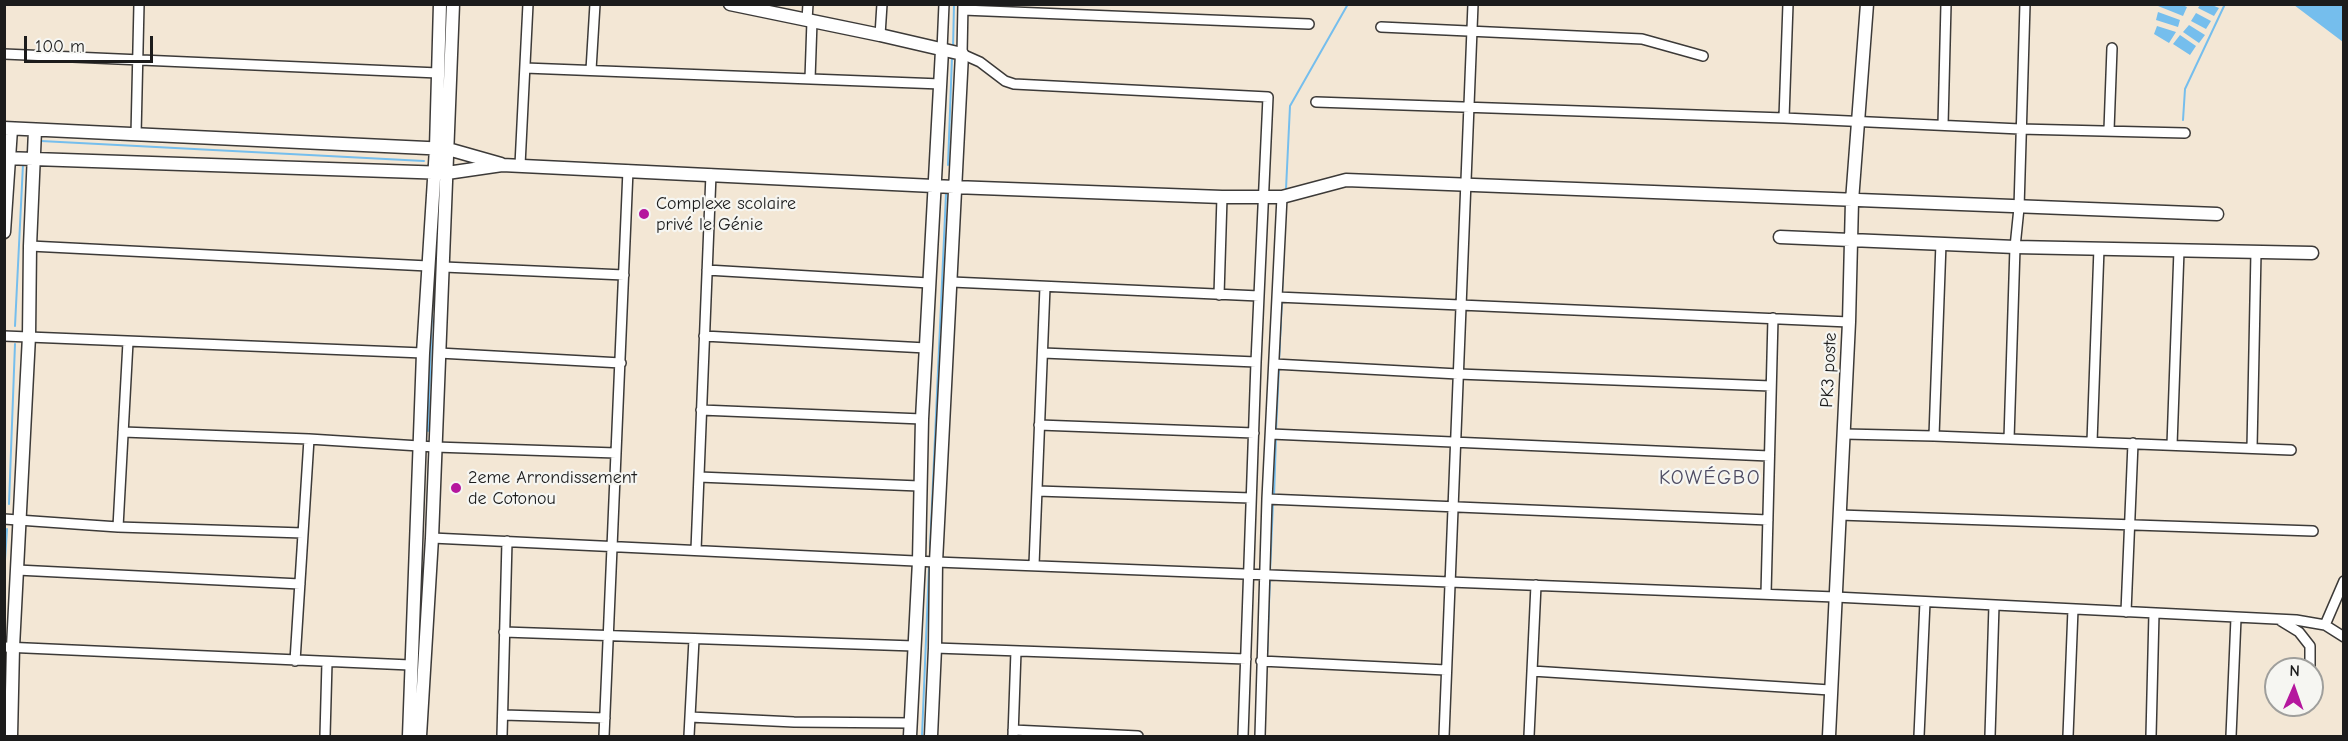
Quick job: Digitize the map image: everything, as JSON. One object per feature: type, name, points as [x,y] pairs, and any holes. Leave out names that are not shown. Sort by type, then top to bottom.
[{"type":"street","points":[[136,135],[139,4]]},
{"type":"street","points":[[420,736],[432,538],[447,173],[442,148],[438,73],[440,5],[430,4]]},
{"type":"street","points":[[409,736],[423,353],[433,173],[442,148],[453,4]]},
{"type":"street","points":[[519,165],[528,4]]},
{"type":"street","points":[[591,70],[595,4]]},
{"type":"street","points":[[730,4],[962,54],[980,62],[1005,81],[1026,86],[1268,98],[1242,733],[1260,733],[1261,661],[1282,197]]},
{"type":"street","points":[[808,4],[810,79]]},
{"type":"street","points":[[880,35],[882,4]]},
{"type":"street","points":[[910,736],[919,561],[922,418],[944,4]]},
{"type":"street","points":[[1444,736],[1473,4]]},
{"type":"street","points":[[1784,118],[1788,4]]},
{"type":"street","name":"PK3 poste","points":[[1829,736],[1849,322],[1852,201],[1867,4]]},
{"type":"street","points":[[1943,125],[1946,4]]},
{"type":"street","points":[[2009,438],[2025,4]]},
{"type":"street","points":[[931,736],[936,562],[952,282],[963,7],[1309,24]]},
{"type":"street","points":[[1381,27],[1642,39],[1703,56]]},
{"type":"street","points":[[2109,130],[2112,48]]},
{"type":"street","points":[[4,54],[438,73]]},
{"type":"street","points":[[525,68],[941,84]]},
{"type":"street","points":[[1316,102],[1784,118],[2020,129],[2185,133]]},
{"type":"street","points":[[4,232],[8,129],[442,148],[502,165]]},
{"type":"street","points":[[11,736],[9,647],[17,570],[35,130]]},
{"type":"street","points":[[7,158],[433,173],[519,165],[954,187],[1222,197],[1282,197],[1346,180],[2217,214]]},
{"type":"street","points":[[604,736],[628,170]]},
{"type":"street","points":[[696,550],[711,174]]},
{"type":"street","points":[[1219,295],[1222,197]]},
{"type":"street","points":[[1780,237],[2015,247],[2312,253]]},
{"type":"street","points":[[1934,436],[1941,243]]},
{"type":"street","points":[[30,246],[428,266]]},
{"type":"street","points":[[2092,442],[2099,248]]},
{"type":"street","points":[[2172,445],[2179,250]]},
{"type":"street","points":[[2252,448],[2256,252]]},
{"type":"street","points":[[444,267],[624,275]]},
{"type":"street","points":[[707,270],[929,284]]},
{"type":"street","points":[[952,282],[1259,296]]},
{"type":"street","points":[[1034,565],[1045,288]]},
{"type":"street","points":[[1276,297],[1849,322]]},
{"type":"street","points":[[1766,594],[1773,318]]},
{"type":"street","points":[[4,336],[423,353]]},
{"type":"street","points":[[704,336],[926,348]]},
{"type":"street","points":[[118,527],[128,342]]},
{"type":"street","points":[[439,353],[621,363]]},
{"type":"street","points":[[1043,353],[1256,362]]},
{"type":"street","points":[[1274,364],[1458,374],[1771,386]]},
{"type":"street","points":[[701,410],[922,418]]},
{"type":"street","points":[[1039,425],[1254,432]]},
{"type":"street","points":[[123,432],[420,447],[616,453]]},
{"type":"street","points":[[1271,434],[1769,456]]},
{"type":"street","points":[[1844,434],[2009,438],[2291,450]]},
{"type":"street","points":[[295,661],[309,440]]},
{"type":"street","points":[[2126,612],[2133,443]]},
{"type":"street","points":[[699,477],[920,486]]},
{"type":"street","points":[[1037,491],[1251,498]]},
{"type":"street","points":[[1268,499],[1768,520]]},
{"type":"street","points":[[1839,515],[2313,531]]},
{"type":"street","points":[[4,519],[118,527],[303,533]]},
{"type":"street","points":[[432,538],[936,562],[1249,572],[1835,597],[2154,613],[2325,625],[2343,637]]},
{"type":"street","points":[[502,736],[507,541]]},
{"type":"street","points":[[17,570],[300,584]]},
{"type":"street","points":[[2325,625],[2343,581]]},
{"type":"street","points":[[1529,736],[1536,585]]},
{"type":"street","points":[[1919,736],[1925,602]]},
{"type":"street","points":[[1990,736],[1994,605]]},
{"type":"street","points":[[2068,736],[2073,609]]},
{"type":"street","points":[[2151,736],[2154,613]]},
{"type":"street","points":[[2231,736],[2236,618]]},
{"type":"street","points":[[2279,620],[2299,632],[2310,646],[2310,657]]},
{"type":"street","points":[[504,632],[914,646]]},
{"type":"street","points":[[689,736],[694,639]]},
{"type":"street","points":[[9,647],[410,665]]},
{"type":"street","points":[[935,648],[1246,659]]},
{"type":"street","points":[[1016,651],[1013,733],[1138,736]]},
{"type":"street","points":[[1261,661],[1446,670]]},
{"type":"street","points":[[325,736],[327,662]]},
{"type":"street","points":[[1532,671],[1830,690]]},
{"type":"street","points":[[503,715],[605,718]]},
{"type":"street","points":[[690,717],[794,722],[911,723]]},
{"type":"water","points":[[2180,4],[2187,7],[2183,16],[2158,6]]},
{"type":"water","points":[[2200,5],[2212,5],[2219,8],[2214,16],[2198,8]]},
{"type":"water","points":[[2294,5],[2343,5],[2343,42]]},
{"type":"water","points":[[2158,12],[2180,20],[2178,27],[2156,20]]},
{"type":"water","points":[[2196,13],[2211,21],[2206,29],[2191,21]]},
{"type":"water","points":[[2189,25],[2205,35],[2199,43],[2183,32]]},
{"type":"water","points":[[2157,26],[2176,32],[2169,43],[2154,34]]},
{"type":"water","points":[[2180,35],[2196,46],[2190,55],[2173,44]]},
{"type":"waterway","points":[[953,49],[954,4]]},
{"type":"waterway","points":[[1286,189],[1290,106],[1348,4]]},
{"type":"waterway","points":[[2183,120],[2185,89],[2225,4]]},
{"type":"waterway","points":[[948,165],[952,57]]},
{"type":"waterway","points":[[41,141],[424,161]]},
{"type":"waterway","points":[[15,326],[23,164]]},
{"type":"waterway","points":[[930,548],[946,194]]},
{"type":"waterway","points":[[1282,293],[1284,251]]},
{"type":"waterway","points":[[2343,276],[2344,257]]},
{"type":"waterway","points":[[428,431],[433,285]]},
{"type":"waterway","points":[[1279,362],[1282,299]]},
{"type":"waterway","points":[[9,504],[15,344]]},
{"type":"waterway","points":[[1276,431],[1279,368]]},
{"type":"waterway","points":[[1274,497],[1276,437]]},
{"type":"waterway","points":[[1270,572],[1273,503]]},
{"type":"waterway","points":[[4,576],[7,529]]},
{"type":"waterway","points":[[922,736],[929,567]]},
{"type":"waterway","points":[[1267,659],[1270,577]]},
{"type":"place","name":"Complexe scolaire privé le Génie","points":[[644,214]]},
{"type":"place","name":"2eme Arrondissement de Cotonou","points":[[456,488]]},
{"type":"district","name":"KOWÉGBO","points":[[1710,478]]}]
